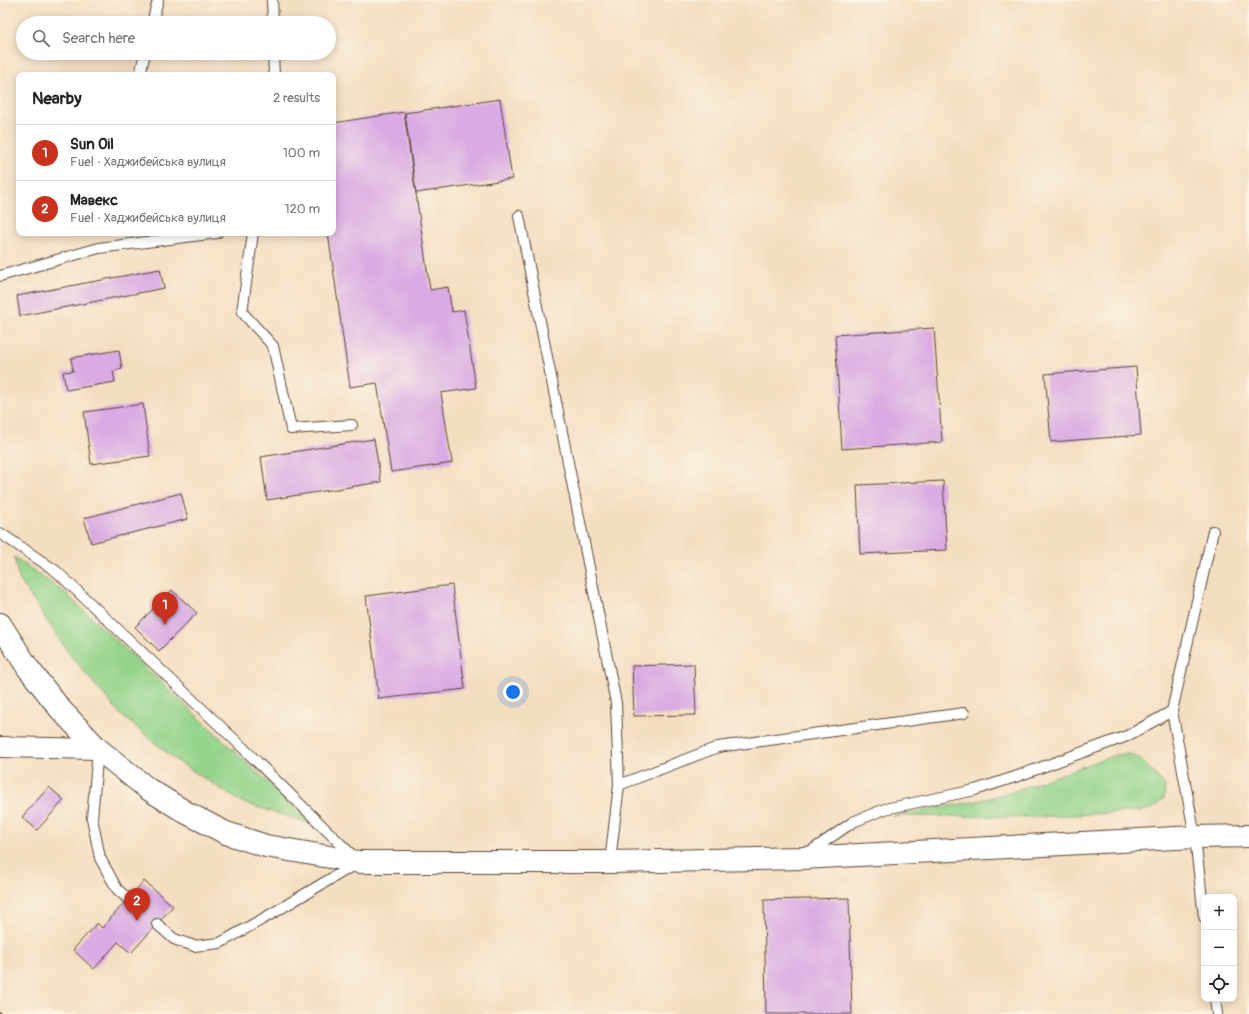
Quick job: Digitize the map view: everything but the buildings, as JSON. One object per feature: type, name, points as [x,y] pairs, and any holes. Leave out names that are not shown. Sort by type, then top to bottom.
[{"type":"highway","points":[[0,624],[28,668],[60,710],[98,749],[148,788],[187,813],[226,833],[266,846],[359,862],[610,862],[802,858],[1196,837],[1247,836]]},
{"type":"street","points":[[0,747],[98,749]]},
{"type":"lane","points":[[154,16],[158,0]]},
{"type":"lane","points":[[272,0],[273,16]]},
{"type":"lane","points":[[141,72],[143,60]]},
{"type":"lane","points":[[274,60],[274,72]]},
{"type":"lane","points":[[519,216],[616,703],[619,784],[610,862]]},
{"type":"lane","points":[[0,276],[99,248],[193,236]]},
{"type":"lane","points":[[253,236],[242,312],[273,346],[291,429],[352,425]]},
{"type":"lane","points":[[1202,894],[1196,837],[1172,711],[1213,531]]},
{"type":"lane","points":[[0,533],[56,571],[238,743],[359,862],[220,943],[194,946],[174,939],[157,924]]},
{"type":"lane","points":[[802,858],[854,822],[885,808],[975,790],[1015,777],[1127,736],[1172,711]]},
{"type":"lane","points":[[619,784],[718,747],[964,713]]},
{"type":"lane","points":[[98,749],[92,818],[93,825],[100,858],[117,889],[128,899]]},
{"type":"lane","points":[[1215,1002],[1217,1014]]},
{"type":"green space","points":[[14,557],[64,592],[314,825],[241,802],[176,760],[120,714],[70,655],[19,579]]},
{"type":"green space","points":[[1130,754],[1140,759],[1165,785],[1164,798],[1155,807],[1143,811],[1039,817],[892,816],[978,801],[1014,791],[1115,755]]},
{"type":"place","name":"Sun Oil","points":[[165,625]]},
{"type":"place","name":"Мавекс","points":[[137,921]]}]
